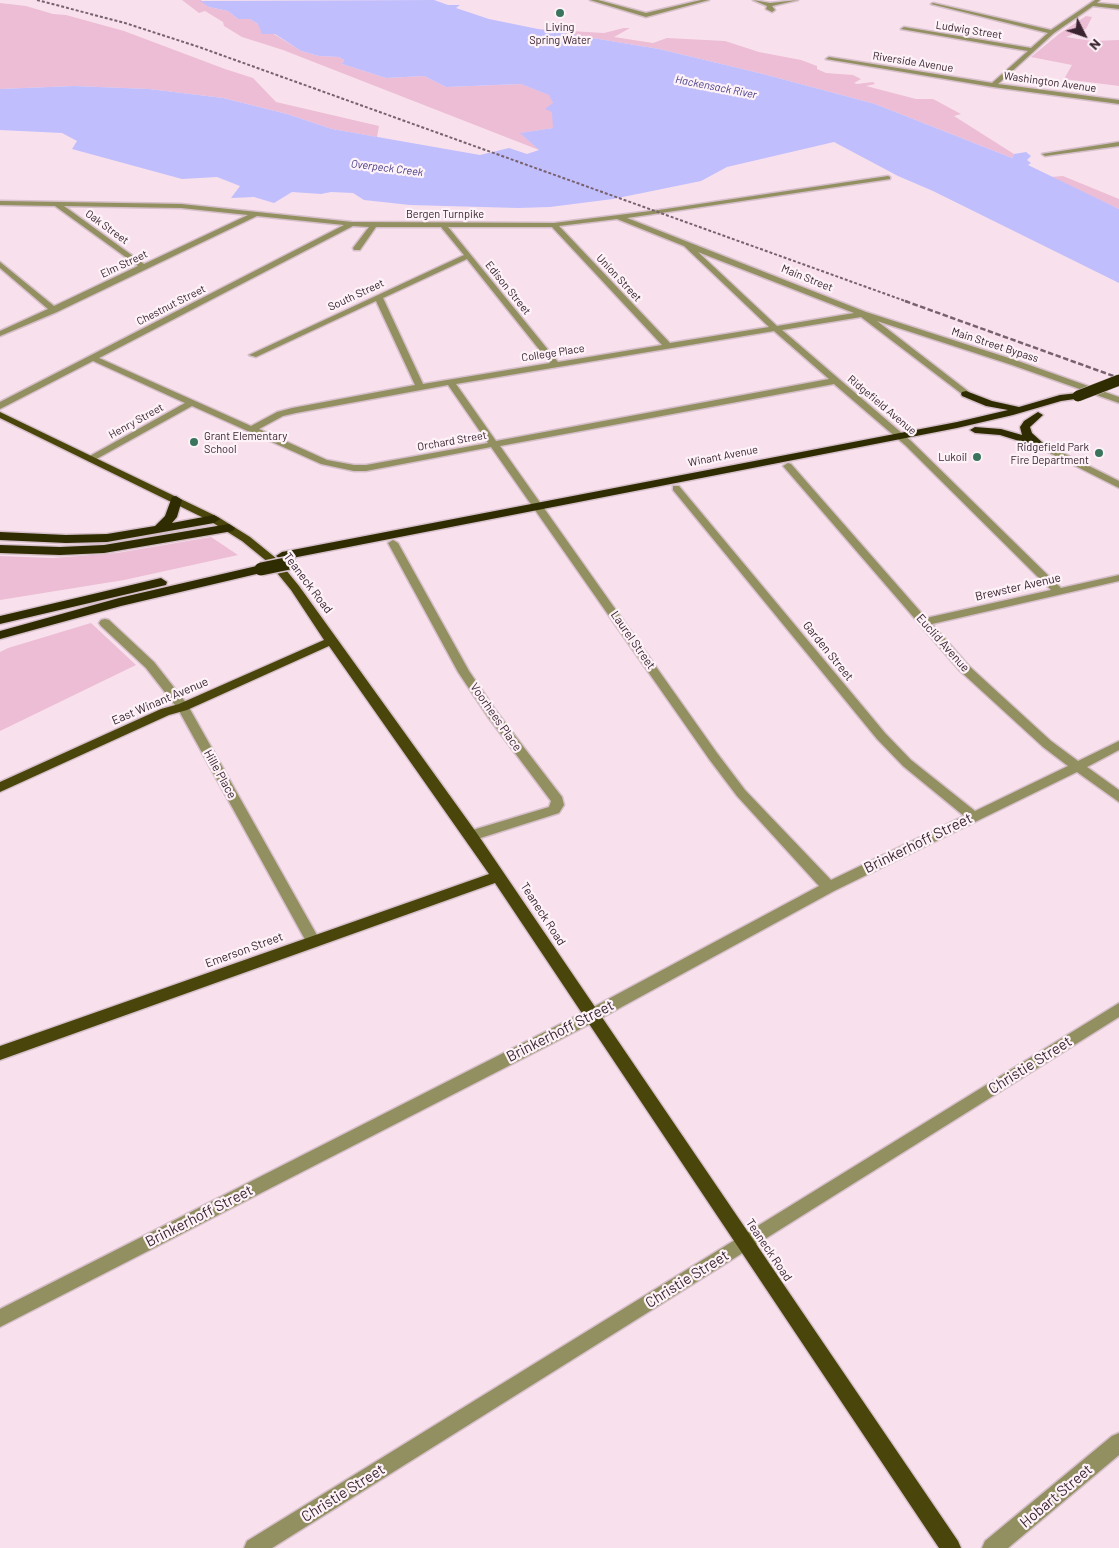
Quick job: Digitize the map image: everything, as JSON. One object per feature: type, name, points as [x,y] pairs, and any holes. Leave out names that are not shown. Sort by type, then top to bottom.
[{"type":"highway","name":"Winant Avenue","points":[[286,560],[374,537],[676,488],[788,466],[903,440],[1060,398],[1078,396],[1119,380]]},
{"type":"highway","points":[[966,394],[990,404],[1027,408]]},
{"type":"highway","points":[[957,425],[967,419],[972,409],[966,394]]},
{"type":"highway","name":"Winant Avenue","points":[[286,560],[393,543],[541,510],[903,440],[975,430],[1038,415],[1071,404],[1078,396]]},
{"type":"highway","points":[[1037,443],[1027,434],[1025,427],[1029,420],[1038,415]]},
{"type":"highway","points":[[975,430],[1001,432],[1037,443]]},
{"type":"highway","points":[[158,530],[172,517],[176,500]]},
{"type":"highway","points":[[0,536],[92,538],[125,536],[214,519]]},
{"type":"highway","points":[[0,549],[60,551],[104,549],[230,528]]},
{"type":"highway","points":[[0,620],[93,597],[286,560]]},
{"type":"highway","points":[[0,635],[257,565]]},
{"type":"highway","points":[[0,609],[93,597]]},
{"type":"highway","points":[[0,644],[78,614]]},
{"type":"main road","name":"Teaneck Road","points":[[0,415],[214,519],[230,528],[273,561],[295,588],[471,836],[951,1548]]},
{"type":"main road","name":"East Winant Avenue","points":[[0,788],[165,712],[183,707],[331,641]]},
{"type":"main road","name":"Emerson Street","points":[[5,1051],[498,876]]},
{"type":"street","points":[[592,0],[646,15],[707,0]]},
{"type":"street","points":[[755,0],[771,8],[796,0]]},
{"type":"street","points":[[1096,2],[1119,7]]},
{"type":"street","name":"Washington Avenue","points":[[994,85],[1052,32],[1096,2]]},
{"type":"street","points":[[934,4],[1052,32]]},
{"type":"street","name":"Ludwig Street","points":[[904,29],[1031,50]]},
{"type":"street","name":"Riverside Avenue","points":[[829,59],[994,85]]},
{"type":"street","name":"Washington Avenue","points":[[994,85],[1119,102]]},
{"type":"street","points":[[1045,154],[1119,144]]},
{"type":"street","name":"Bergen Turnpike","points":[[0,203],[181,206],[352,224],[443,226],[554,225],[620,218],[888,178]]},
{"type":"street","name":"Oak Street","points":[[57,204],[144,268]]},
{"type":"street","name":"Elm Street","points":[[0,334],[256,214]]},
{"type":"street","name":"Main Street","points":[[620,218],[863,314],[924,350],[966,394]]},
{"type":"street","name":"Chestnut Street","points":[[0,406],[352,224]]},
{"type":"street","points":[[357,248],[374,224]]},
{"type":"street","name":"Union Street","points":[[554,225],[668,346]]},
{"type":"street","name":"Edison Street","points":[[443,226],[555,364]]},
{"type":"street","name":"Ridgefield Avenue","points":[[684,242],[776,329],[903,440],[1059,592]]},
{"type":"street","name":"South Street","points":[[253,355],[468,256]]},
{"type":"street","points":[[710,267],[713,262],[724,258]]},
{"type":"street","points":[[0,264],[54,310]]},
{"type":"street","points":[[378,298],[420,387]]},
{"type":"street","name":"College Place","points":[[251,430],[280,414],[295,410],[555,364],[863,314]]},
{"type":"street","name":"Main Street Bypass","points":[[863,314],[1068,381],[1119,400]]},
{"type":"street","points":[[924,350],[938,342],[949,342]]},
{"type":"street","name":"Orchard Street","points":[[92,358],[331,465],[354,468],[495,444],[834,381]]},
{"type":"street","name":"Laurel Street","points":[[450,382],[729,778],[829,887]]},
{"type":"street","name":"Henry Street","points":[[91,459],[191,403]]},
{"type":"street","points":[[1037,443],[1119,485]]},
{"type":"street","name":"Euclid Avenue","points":[[788,466],[964,668],[1047,744],[1119,797]]},
{"type":"street","name":"Garden Street","points":[[676,488],[881,736],[907,763],[973,817]]},
{"type":"street","name":"Voorhees Place","points":[[393,543],[464,672],[497,721],[557,800],[558,805],[554,810],[471,836]]},
{"type":"street","name":"Brewster Avenue","points":[[924,622],[1119,578]]},
{"type":"street","name":"Hille Place","points":[[105,623],[150,665],[183,707],[313,942]]},
{"type":"street","name":"Brinkerhoff Street","points":[[0,1318],[591,1016],[829,887],[1119,745]]},
{"type":"street","name":"Christie Street","points":[[254,1548],[1119,1010]]},
{"type":"street","name":"Hobart Street","points":[[992,1548],[1119,1444]]},
{"type":"shaded area","points":[[182,0],[202,0],[209,7],[228,11],[238,19],[250,19],[301,51],[319,56],[339,57],[344,60],[342,64],[386,78],[424,76],[446,87],[521,84],[550,95],[553,103],[553,128],[521,133],[539,150],[283,50],[242,37],[224,26],[223,22],[205,11],[199,13]]},
{"type":"shaded area","points":[[0,3],[26,6],[53,14],[66,15],[124,31],[253,78],[276,102],[379,126],[377,137],[332,129],[287,114],[223,98],[149,89],[74,86],[0,89]]},
{"type":"shaded area","points":[[1086,16],[1092,17],[1086,29],[1066,37],[1092,41],[1119,40],[1119,86],[1064,79],[1072,65],[1031,57],[1059,34]]},
{"type":"shaded area","points":[[630,28],[614,37],[653,43],[667,38],[725,41],[759,52],[801,60],[817,66],[817,69],[826,73],[853,75],[861,79],[854,83],[857,84],[873,82],[875,84],[866,86],[916,99],[933,99],[961,114],[954,116],[1014,154],[1012,158],[875,104],[763,74],[659,49],[538,29],[604,33]]},
{"type":"shaded area","points":[[1063,176],[1119,199],[1119,209],[1051,177]]},
{"type":"shaded area","points":[[211,537],[238,555],[124,580],[0,600],[0,556],[53,558],[117,553]]},
{"type":"shaded area","points":[[91,623],[136,665],[0,731],[0,652]]},
{"type":"water","points":[[434,0],[448,5],[460,5],[456,8],[489,19],[659,49],[763,74],[875,104],[1012,158],[1014,154],[1026,152],[1031,156],[1027,160],[1031,163],[1028,165],[1119,209],[1119,283],[933,191],[898,176],[834,142],[727,167],[701,181],[613,199],[550,207],[518,208],[410,205],[364,200],[353,193],[331,192],[321,194],[292,192],[274,203],[254,197],[231,198],[240,186],[217,177],[182,179],[72,149],[77,141],[62,133],[0,130],[0,89],[74,86],[149,89],[223,98],[287,114],[332,129],[480,155],[509,148],[527,154],[539,150],[520,133],[553,128],[552,112],[545,109],[553,103],[549,95],[521,84],[446,87],[424,76],[386,78],[342,64],[344,60],[339,57],[319,56],[301,51],[275,34],[262,34],[258,24],[250,19],[238,19],[228,11],[209,7],[200,1]]},
{"type":"railway","points":[[37,0],[125,23],[199,47],[908,302]]},
{"type":"railway","points":[[905,301],[1119,378]]},
{"type":"place","name":"Living Spring Water","points":[[560,13]]},
{"type":"place","name":"Grant Elementary School","points":[[194,442]]},
{"type":"place","name":"Ridgefield Park Fire Department","points":[[1099,453]]},
{"type":"place","name":"Lukoil","points":[[977,457]]},
{"type":"water label","name":"Hackensack River","points":[[716,87]]},
{"type":"water label","name":"Overpeck Creek","points":[[387,168]]}]
